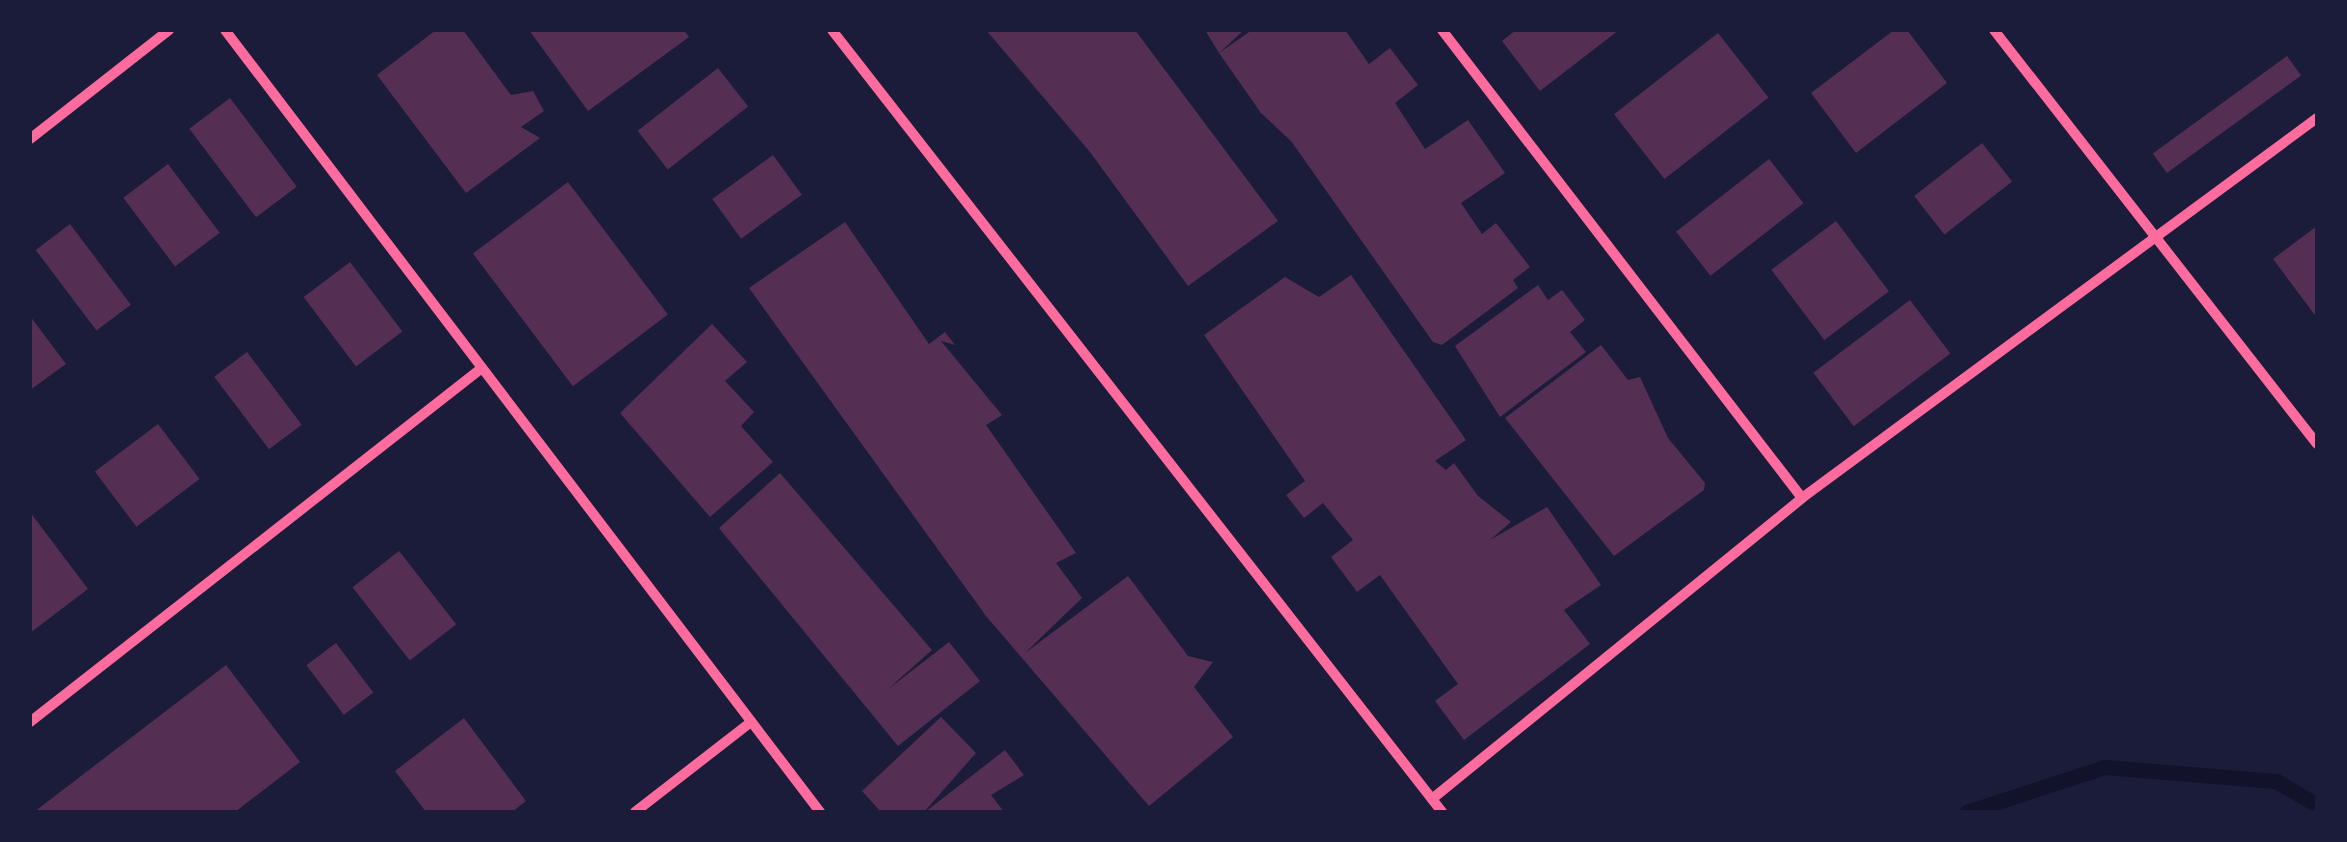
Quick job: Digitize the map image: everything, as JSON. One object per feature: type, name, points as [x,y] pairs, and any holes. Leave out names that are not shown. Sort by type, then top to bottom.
[{"type":"street","points":[[30,139],[169,30]]},
{"type":"street","points":[[225,30],[820,812]]},
{"type":"street","points":[[832,30],[1442,812]]},
{"type":"street","points":[[1442,30],[1802,498]]},
{"type":"street","points":[[1994,30],[2317,444]]},
{"type":"street","points":[[1432,799],[1802,498],[2317,118]]},
{"type":"street","points":[[30,722],[482,368]]},
{"type":"street","points":[[635,812],[752,722]]},
{"type":"building","points":[[436,30],[463,30],[511,95],[533,91],[544,111],[521,127],[540,138],[466,193],[377,75]]},
{"type":"building","points":[[529,30],[684,30],[689,37],[588,111]]},
{"type":"building","points":[[986,30],[1135,30],[1278,221],[1188,286],[1090,152]]},
{"type":"building","points":[[1205,30],[1244,30],[1219,53]]},
{"type":"building","points":[[1252,30],[1345,30],[1369,64],[1390,48],[1418,85],[1395,103],[1425,149],[1468,120],[1505,173],[1461,203],[1482,234],[1496,223],[1530,267],[1513,280],[1518,288],[1442,345],[1433,342],[1291,141],[1261,113],[1219,53]]},
{"type":"building","points":[[1516,30],[1619,30],[1540,91],[1502,41]]},
{"type":"building","points":[[1894,30],[1907,30],[1947,83],[1856,153],[1811,93]]},
{"type":"building","points":[[1718,33],[1768,98],[1664,179],[1614,114]]},
{"type":"building","points":[[2287,56],[2301,75],[2167,173],[2153,154]]},
{"type":"building","points":[[718,68],[748,107],[668,169],[638,131]]},
{"type":"building","points":[[230,98],[297,187],[256,217],[189,129]]},
{"type":"building","points":[[1982,143],[2012,182],[1944,235],[1914,196]]},
{"type":"building","points":[[773,155],[802,195],[741,239],[712,199]]},
{"type":"building","points":[[1769,159],[1803,203],[1710,276],[1676,232]]},
{"type":"building","points":[[168,164],[220,233],[175,266],[123,198]]},
{"type":"building","points":[[568,182],[668,315],[573,386],[473,254]]},
{"type":"building","points":[[1836,221],[1889,291],[1824,340],[1771,270]]},
{"type":"building","points":[[845,222],[929,344],[945,332],[955,345],[941,341],[1002,415],[986,425],[1076,553],[1056,563],[1082,598],[1025,653],[1128,576],[1188,656],[1213,662],[1194,687],[1233,737],[1149,806],[986,616],[749,288]]},
{"type":"building","points":[[70,224],[131,305],[96,331],[36,250]]},
{"type":"building","points":[[2317,226],[2317,318],[2273,259]]},
{"type":"building","points":[[350,262],[402,331],[356,366],[304,297]]},
{"type":"building","points":[[1351,275],[1466,440],[1435,461],[1446,470],[1454,463],[1478,496],[1511,522],[1490,540],[1547,507],[1601,585],[1564,610],[1590,644],[1464,740],[1435,701],[1458,684],[1380,575],[1357,592],[1331,557],[1353,540],[1323,503],[1304,518],[1286,495],[1305,481],[1204,335],[1285,277],[1319,297]]},
{"type":"building","points":[[1538,285],[1548,300],[1562,290],[1585,320],[1570,332],[1586,352],[1500,417],[1455,346]]},
{"type":"building","points":[[1910,300],[1950,354],[1854,426],[1813,373]]},
{"type":"building","points":[[30,316],[66,364],[30,390]]},
{"type":"building","points":[[712,324],[747,362],[725,381],[754,412],[741,426],[773,462],[710,517],[620,413]]},
{"type":"building","points":[[1601,345],[1628,380],[1640,377],[1668,438],[1705,483],[1704,490],[1614,556],[1505,418]]},
{"type":"building","points":[[247,352],[302,425],[269,449],[214,377]]},
{"type":"building","points":[[158,424],[200,479],[136,527],[95,472]]},
{"type":"building","points":[[780,473],[932,650],[887,690],[949,642],[980,681],[898,746],[719,528]]},
{"type":"building","points":[[30,512],[88,589],[30,633]]},
{"type":"building","points":[[399,551],[456,624],[410,661],[353,587]]},
{"type":"building","points":[[336,643],[373,693],[344,715],[306,665]]},
{"type":"building","points":[[226,665],[300,762],[235,812],[34,812]]},
{"type":"building","points":[[941,717],[976,753],[924,812],[881,812],[862,791]]},
{"type":"building","points":[[464,718],[526,801],[512,812],[426,812],[395,771]]},
{"type":"building","points":[[1005,750],[1024,775],[991,795],[1004,812],[925,812]]},
{"type":"waterway","points":[[1967,812],[2105,767],[2276,781],[2317,805]]}]
